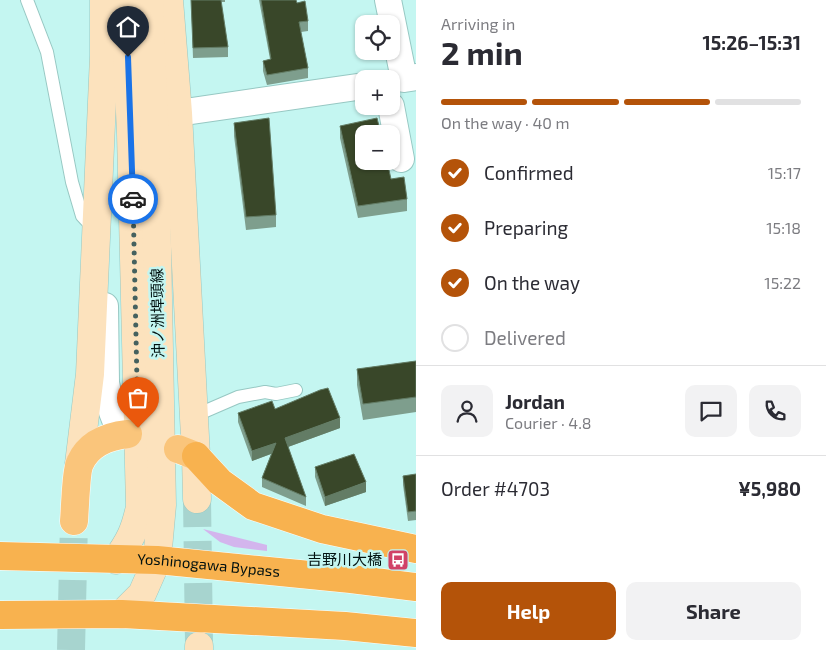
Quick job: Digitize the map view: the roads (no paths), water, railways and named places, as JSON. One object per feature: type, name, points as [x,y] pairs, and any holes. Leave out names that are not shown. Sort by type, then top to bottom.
[{"type":"highway","points":[[187,452],[220,482],[253,506],[322,529],[416,549]]},
{"type":"highway","name":"Yoshinogawa Bypass","points":[[0,556],[157,560],[416,587]]},
{"type":"highway","points":[[0,615],[122,614],[345,626],[416,633]]},
{"type":"main road","points":[[74,521],[90,374],[104,56],[104,0]]},
{"type":"main road","name":"沖ノ洲埠頭線","points":[[116,560],[136,527],[140,507],[131,134],[125,0]]},
{"type":"main road","name":"沖ノ洲埠頭線","points":[[122,614],[142,594],[157,560],[162,505],[155,142],[149,0]]},
{"type":"main road","points":[[169,0],[178,113],[194,416],[187,452],[197,499]]},
{"type":"main road","points":[[79,464],[88,451],[99,442],[110,436],[124,434]]},
{"type":"street","points":[[388,0],[404,79]]},
{"type":"street","points":[[178,113],[355,87]]},
{"type":"street","points":[[393,115],[402,159]]},
{"type":"street","points":[[96,231],[104,242],[106,383],[112,412],[124,434]]},
{"type":"lane","points":[[27,0],[47,52],[72,182],[82,216],[96,231]]},
{"type":"lane","points":[[194,416],[238,397],[266,392],[276,394],[296,390]]},
{"type":"tunnel","points":[[197,499],[199,643]]},
{"type":"tunnel","points":[[71,650],[74,521]]},
{"type":"place","name":"吉野川大橋","points":[[398,560]]}]
